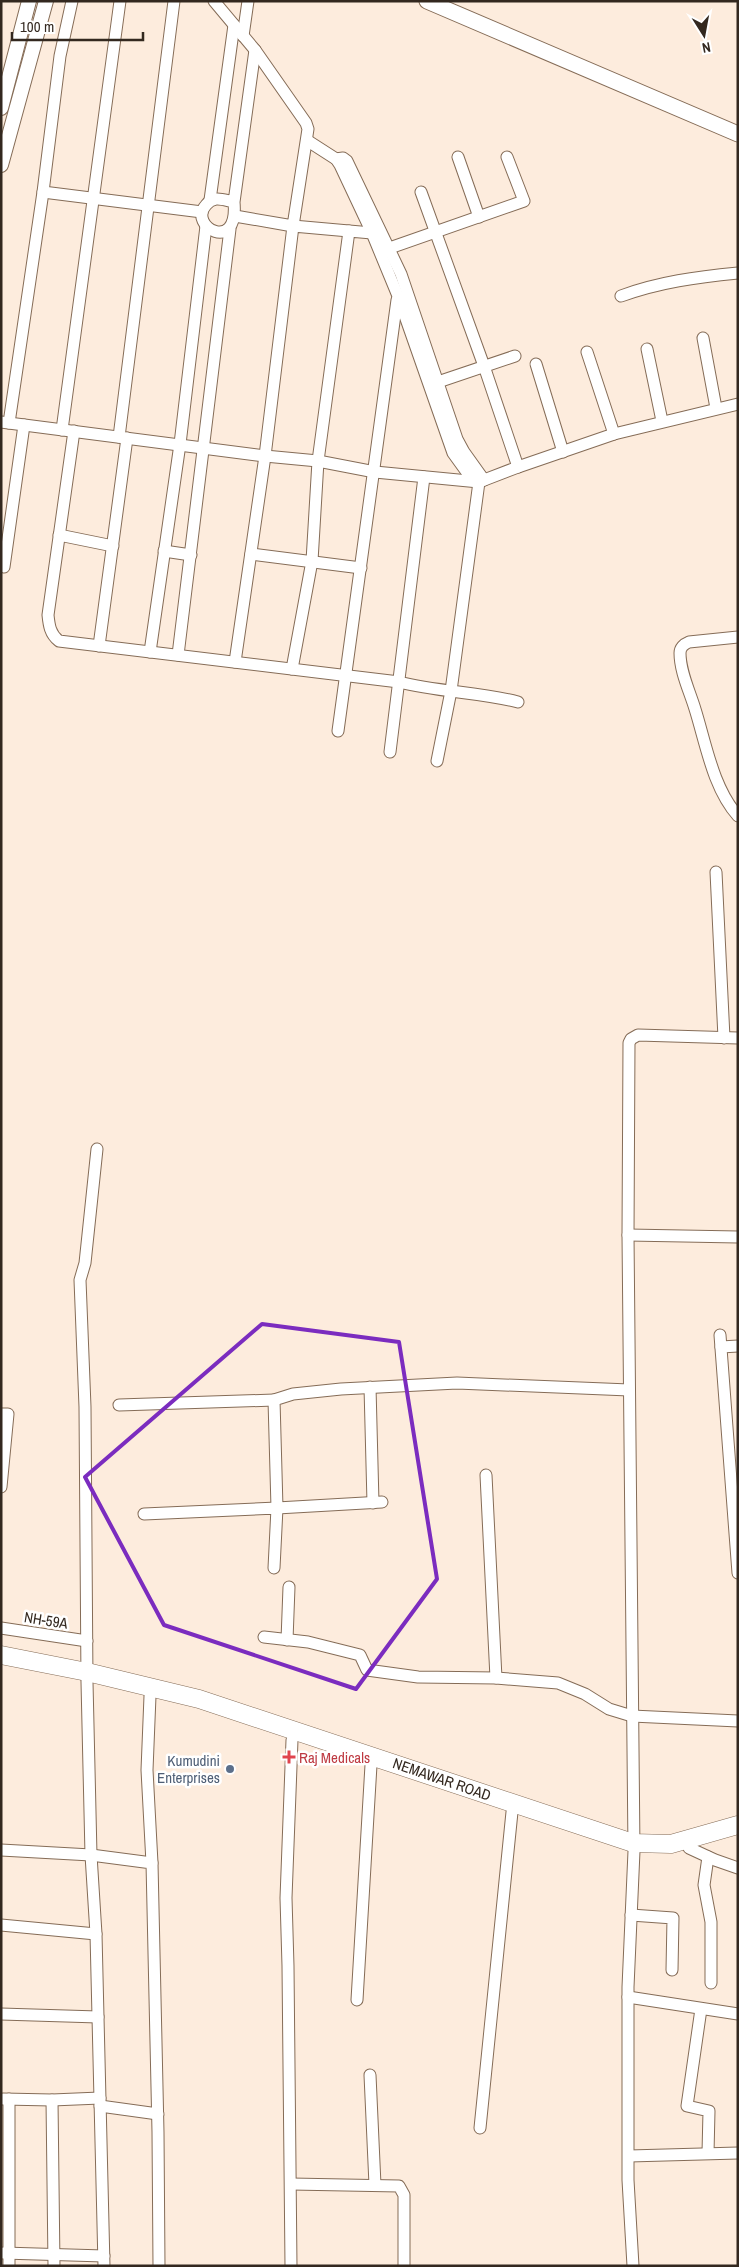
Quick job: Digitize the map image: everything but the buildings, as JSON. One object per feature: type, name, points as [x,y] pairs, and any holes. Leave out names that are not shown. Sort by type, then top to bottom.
[{"type":"highway","name":"NEMAWAR ROAD","points":[[1,1655],[87,1677],[150,1696],[266,1725],[292,1740],[512,1812],[569,1827]]},
{"type":"highway","name":"NEMAWAR ROAD","points":[[1,1664],[87,1677],[199,1698],[266,1725],[569,1827],[621,1850],[633,1847],[671,1844],[738,1825]]},
{"type":"highway","name":"NEMAWAR ROAD","points":[[633,1847],[652,1853],[689,1848],[738,1834]]},
{"type":"main road","points":[[428,1],[738,134]]},
{"type":"street","points":[[1,108],[29,1]]},
{"type":"street","points":[[1,165],[46,1]]},
{"type":"street","points":[[72,1],[60,56],[43,192],[5,422],[265,456],[318,461],[375,472],[482,481],[614,434],[738,404]]},
{"type":"street","points":[[62,430],[120,1]]},
{"type":"street","points":[[99,646],[112,546],[147,205],[174,1]]},
{"type":"street","points":[[214,1],[254,50],[306,123],[308,141],[293,226],[265,456],[236,662]]},
{"type":"street","points":[[243,36],[248,1]]},
{"type":"street","points":[[230,229],[222,232],[212,231],[206,226],[201,216],[203,208],[210,200],[234,25]]},
{"type":"street","points":[[178,655],[230,229],[235,216],[234,202],[254,50]]},
{"type":"street","points":[[308,141],[336,159],[372,233],[385,250],[398,296],[433,384]]},
{"type":"street","points":[[458,157],[479,217]]},
{"type":"street","points":[[385,250],[524,201],[507,157]]},
{"type":"street","points":[[336,159],[343,158],[347,162],[385,250],[409,297],[453,453],[466,471],[482,481]]},
{"type":"street","points":[[43,192],[202,212]]},
{"type":"street","points":[[421,192],[484,366],[518,467]]},
{"type":"street","points":[[210,200],[218,198],[234,202]]},
{"type":"street","points":[[235,216],[293,226],[372,233]]},
{"type":"street","points":[[150,652],[180,444],[206,226]]},
{"type":"street","points":[[292,669],[312,562],[318,461],[350,231]]},
{"type":"street","points":[[621,296],[652,285],[704,276],[738,273]]},
{"type":"street","points":[[338,732],[398,296]]},
{"type":"street","points":[[703,338],[716,408]]},
{"type":"street","points":[[647,349],[662,421]]},
{"type":"street","points":[[586,352],[614,434]]},
{"type":"street","points":[[433,384],[515,356]]},
{"type":"street","points":[[536,364],[563,452]]},
{"type":"street","points":[[4,567],[24,424]]},
{"type":"street","points":[[74,431],[48,615],[50,628],[59,641],[400,682],[518,702]]},
{"type":"street","points":[[390,752],[424,477]]},
{"type":"street","points":[[437,761],[451,691],[482,481]]},
{"type":"street","points":[[59,536],[112,546]]},
{"type":"street","points":[[164,551],[191,555]]},
{"type":"street","points":[[250,554],[361,568]]},
{"type":"street","points":[[738,637],[685,643],[680,653],[685,677],[710,758],[731,808],[738,816]]},
{"type":"street","points":[[716,872],[724,1038]]},
{"type":"street","points":[[633,2266],[629,2156],[628,1997],[633,1847],[628,1235],[628,1092],[631,1038],[638,1035],[738,1038]]},
{"type":"street","points":[[5,2253],[54,2254],[104,2261],[96,1934],[91,1855],[87,1677],[85,1407],[80,1280],[85,1263],[97,1149]]},
{"type":"street","points":[[628,1235],[738,1236]]},
{"type":"street","points":[[720,1335],[738,1573]]},
{"type":"street","points":[[721,1347],[738,1346]]},
{"type":"street","points":[[119,1405],[274,1400],[293,1394],[457,1383],[629,1390]]},
{"type":"street","points":[[144,1514],[378,1502],[370,1388]]},
{"type":"street","points":[[274,1400],[277,1508],[274,1568]]},
{"type":"street","points":[[1,1414],[8,1414],[1,1487]]},
{"type":"street","points":[[486,1475],[496,1678]]},
{"type":"street","points":[[286,1640],[289,1586]]},
{"type":"street","name":"NH-59A","points":[[1,1628],[87,1641]]},
{"type":"street","points":[[264,1638],[308,1642],[360,1654],[367,1670],[418,1677],[496,1678],[558,1683],[585,1694],[609,1709],[632,1716],[738,1721]]},
{"type":"street","points":[[150,1696],[148,1770],[158,2114],[159,2266]]},
{"type":"street","points":[[291,2266],[286,1898],[292,1740]]},
{"type":"street","points":[[356,2000],[371,1765]]},
{"type":"street","points":[[480,2128],[512,1812]]},
{"type":"street","points":[[689,1848],[738,1868]]},
{"type":"street","points":[[1,1850],[91,1855],[152,1863]]},
{"type":"street","points":[[708,1857],[704,1885],[711,1922],[710,1983]]},
{"type":"street","points":[[631,1915],[674,1918],[672,1970]]},
{"type":"street","points":[[1,1925],[96,1934]]},
{"type":"street","points":[[628,1997],[738,2014]]},
{"type":"street","points":[[701,2009],[687,2106],[709,2111],[708,2153]]},
{"type":"street","points":[[1,2014],[98,2017]]},
{"type":"street","points":[[370,2075],[375,2184]]},
{"type":"street","points":[[9,2266],[5,2253],[5,2099],[100,2102],[158,2114]]},
{"type":"street","points":[[52,2100],[54,2266]]},
{"type":"street","points":[[629,2156],[738,2153]]},
{"type":"street","points":[[291,2184],[396,2185],[404,2192],[404,2266]]},
{"type":"highlighted area","points":[[262,1324],[399,1342],[437,1579],[356,1689],[164,1625],[85,1477]]},
{"type":"place","name":"Raj Medicals","points":[[289,1757]]},
{"type":"place","name":"Kumudini Enterprises","points":[[230,1769]]}]
